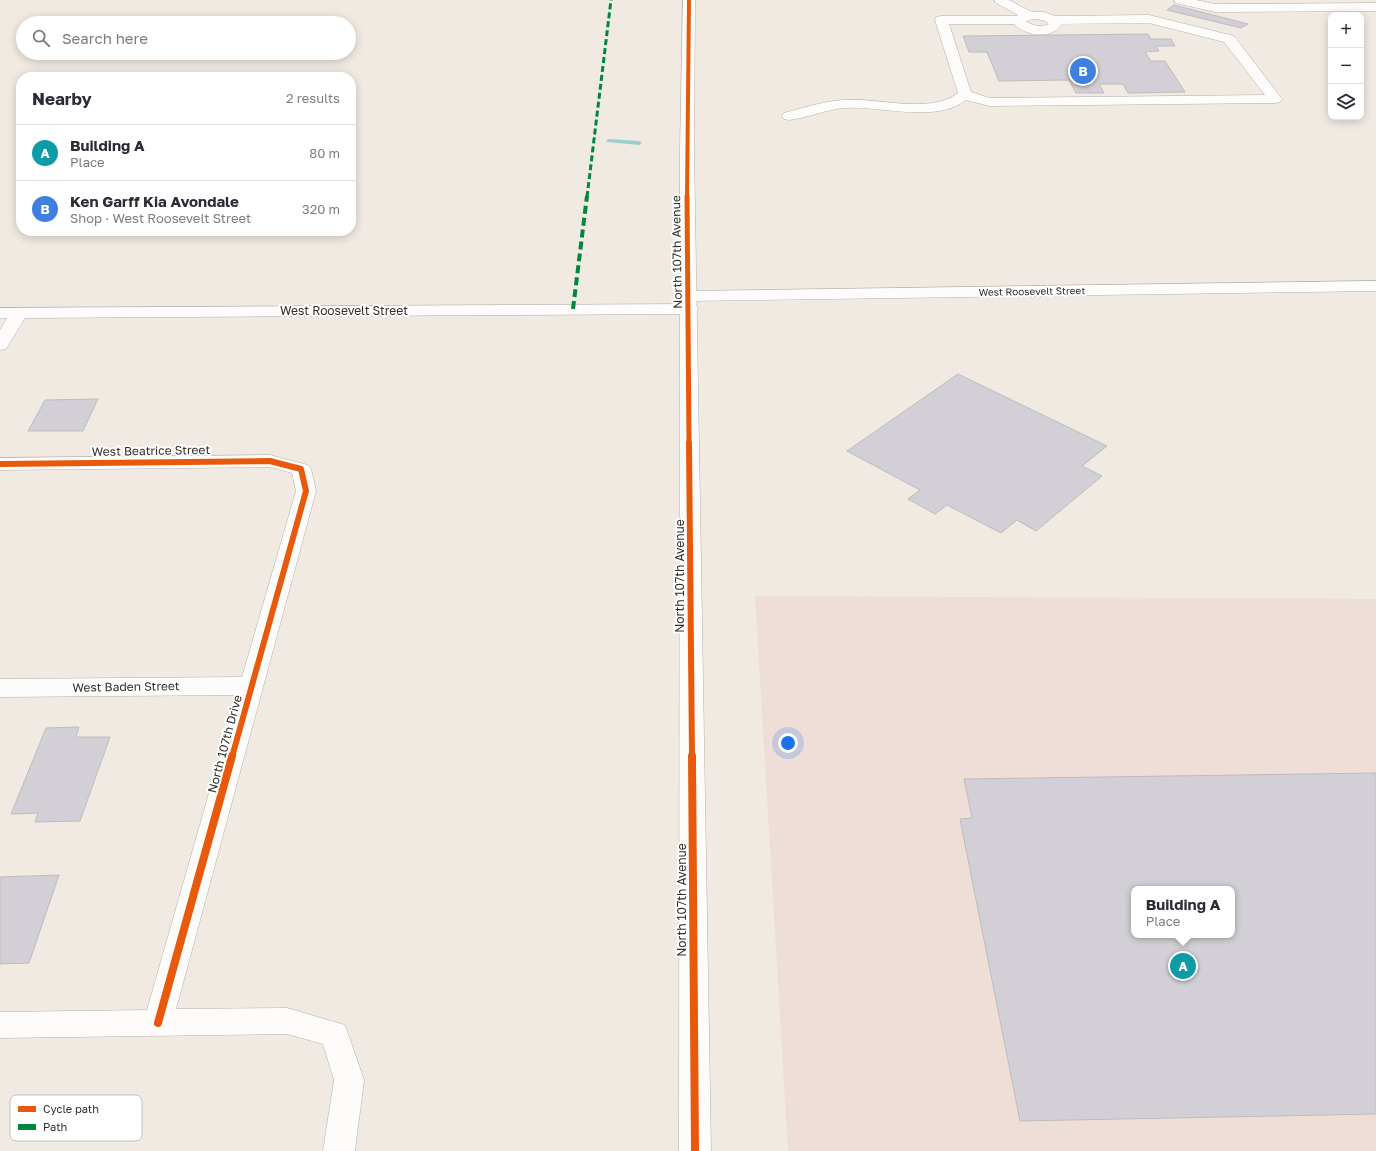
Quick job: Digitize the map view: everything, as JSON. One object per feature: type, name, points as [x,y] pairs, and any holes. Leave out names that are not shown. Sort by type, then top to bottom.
[{"type":"street","name":"North 107th Avenue","points":[[689,0],[687,151],[695,1151]]},
{"type":"street","points":[[1000,0],[1024,18]]},
{"type":"street","points":[[1180,0],[1215,8],[1297,4],[1376,7]]},
{"type":"street","points":[[1024,18],[1019,22],[1025,27],[1042,30],[1055,26],[1056,24],[1053,20],[1149,19],[1229,39],[1275,99],[990,102],[979,100],[965,94],[940,20],[1024,18]]},
{"type":"street","points":[[789,116],[842,104],[865,102],[916,108],[935,108],[949,105],[960,100],[965,94]]},
{"type":"street","name":"West Roosevelt Street","points":[[0,313],[688,302],[1376,286]]},
{"type":"street","points":[[0,345],[19,313]]},
{"type":"street","name":"West Beatrice Street","points":[[0,464],[270,461],[302,469]]},
{"type":"street","name":"North 107th Drive","points":[[158,1023],[306,491],[302,469]]},
{"type":"street","name":"West Baden Street","points":[[0,688],[252,686]]},
{"type":"street","points":[[0,1025],[287,1021],[335,1034],[349,1080],[339,1151]]},
{"type":"shaded area","points":[[755,596],[1376,599],[1376,1151],[788,1151]]},
{"type":"building","points":[[1174,5],[1248,24],[1241,28],[1167,10]]},
{"type":"building","points":[[1148,34],[1151,39],[1171,39],[1175,46],[1156,46],[1159,51],[1145,52],[1151,61],[1165,61],[1185,92],[1128,93],[1123,84],[1099,84],[1104,93],[1076,93],[1069,80],[999,81],[987,52],[969,52],[963,36]]},
{"type":"building","points":[[958,374],[1107,446],[1082,466],[1102,476],[1036,531],[1017,520],[1001,533],[947,505],[935,514],[908,499],[920,490],[847,451]]},
{"type":"building","points":[[98,399],[83,431],[28,431],[45,400]]},
{"type":"building","points":[[79,727],[76,737],[110,737],[80,821],[35,822],[38,813],[11,814],[46,728]]},
{"type":"building","points":[[1376,773],[1376,1114],[1020,1121],[960,819],[972,818],[964,779]]},
{"type":"building","points":[[59,875],[29,963],[0,964],[0,877]]},
{"type":"waterway","points":[[609,141],[639,143]]},
{"type":"marked path","points":[[573,309],[611,0]]},
{"type":"cycle path","points":[[689,0],[687,151],[695,1151]]},
{"type":"cycle path","points":[[0,464],[270,461],[301,469],[306,491],[158,1023]]},
{"type":"place","name":"Ken Garff Kia Avondale","points":[[1083,71]]},
{"type":"place","name":"Building A","points":[[1183,966]]}]
